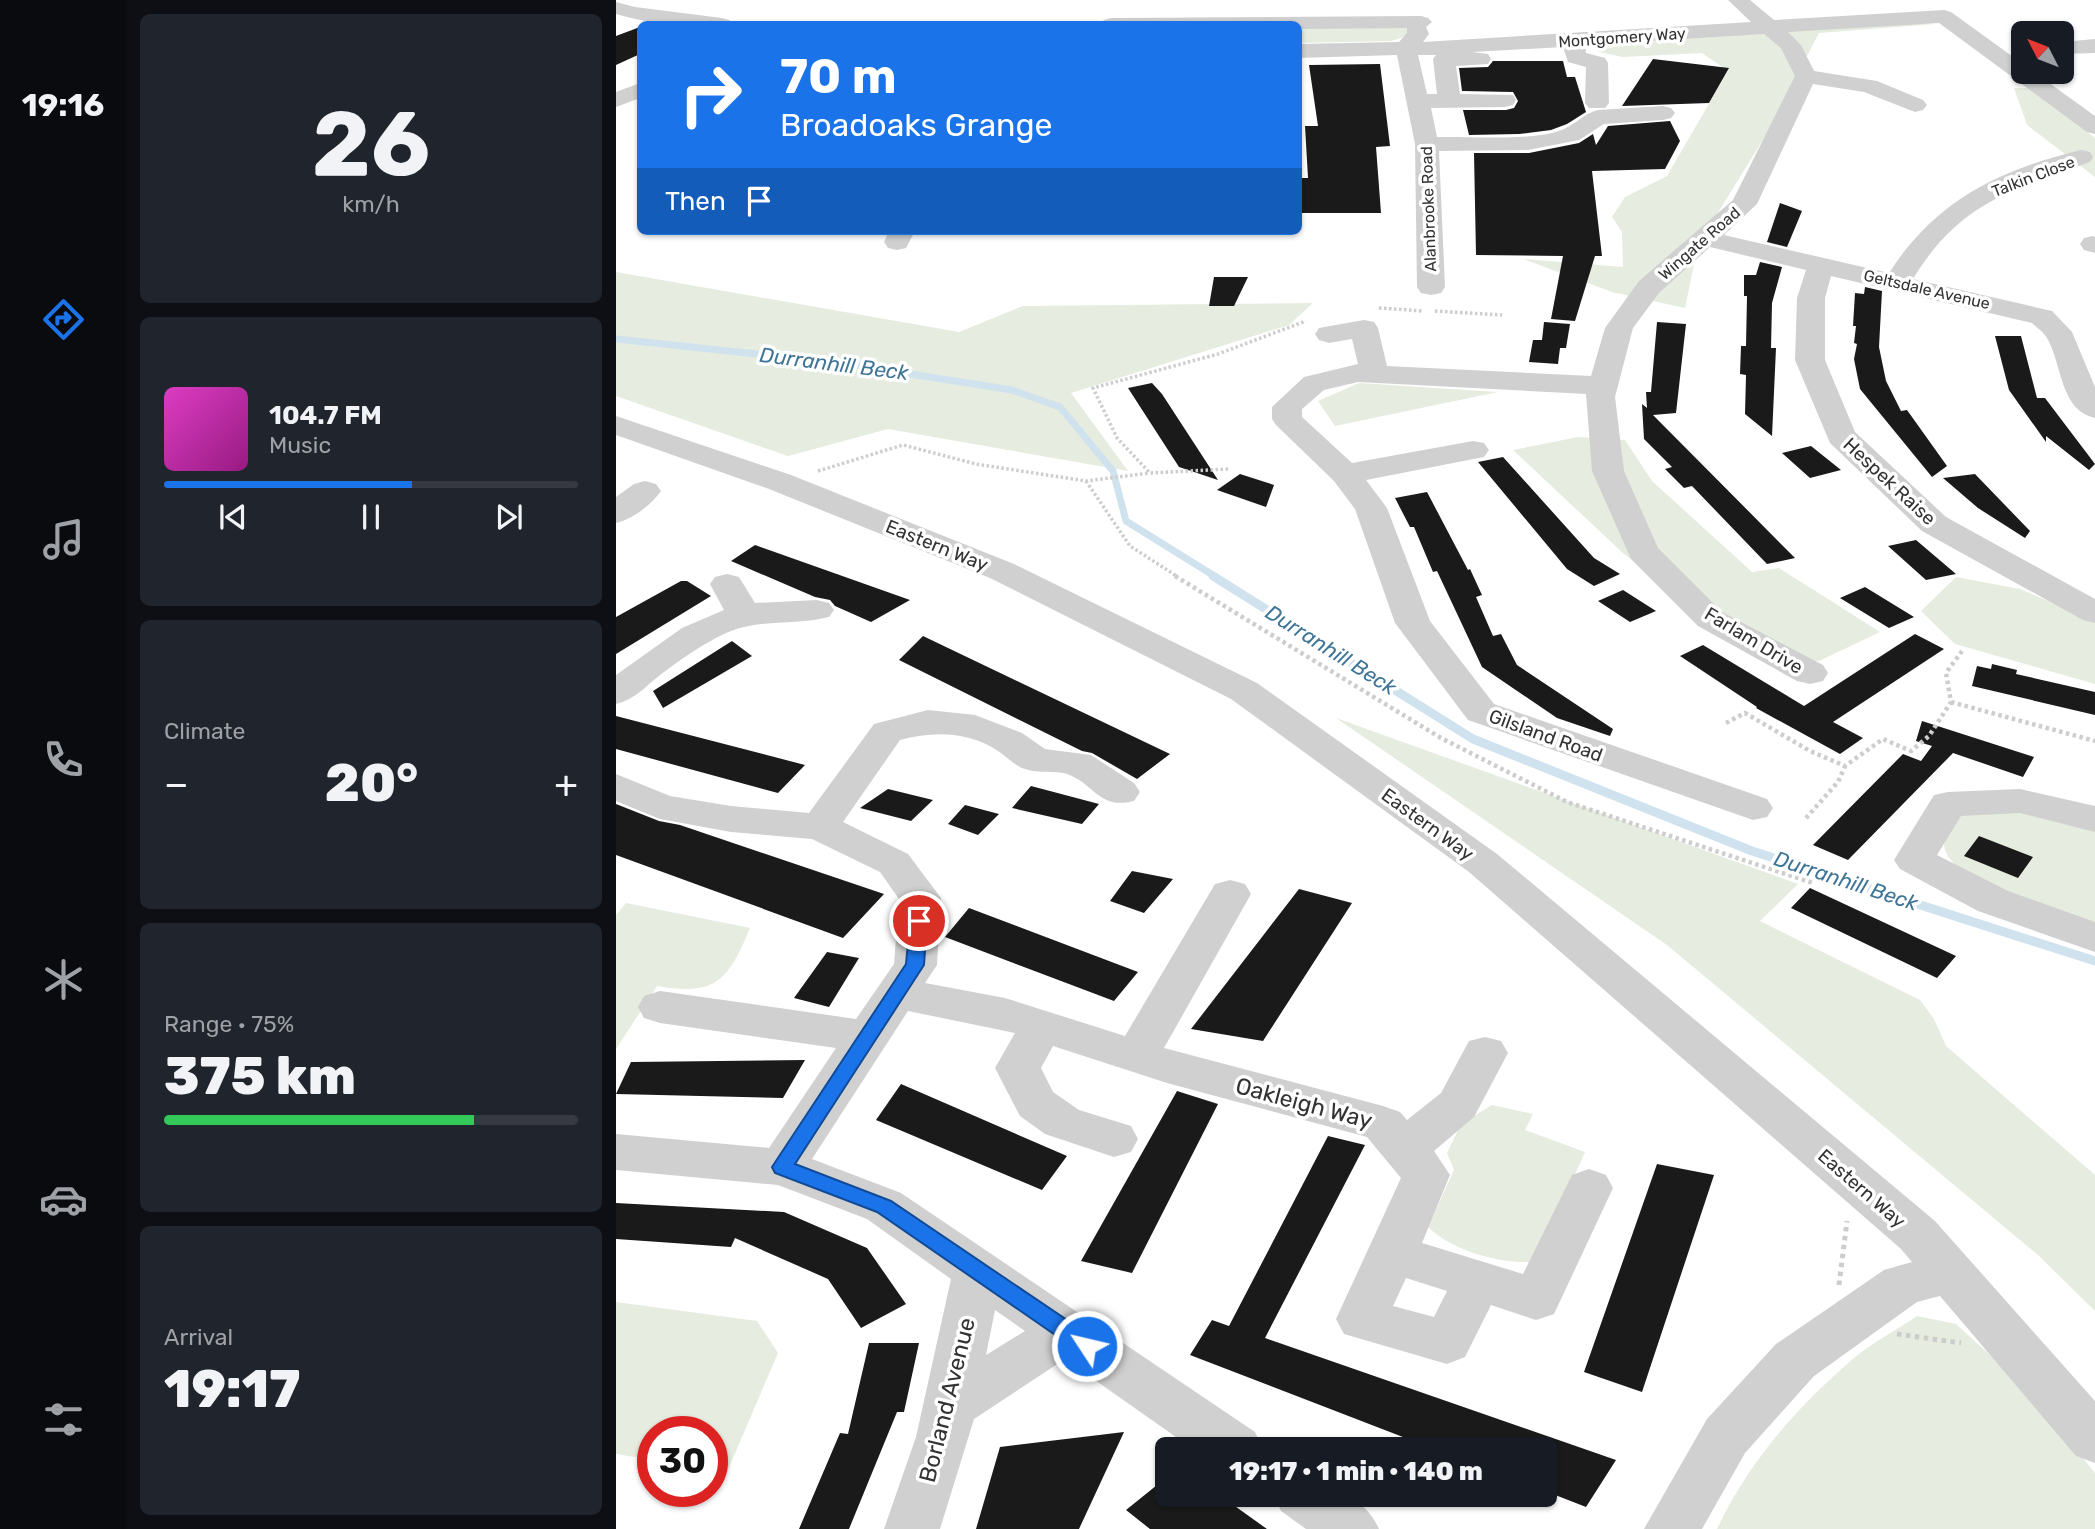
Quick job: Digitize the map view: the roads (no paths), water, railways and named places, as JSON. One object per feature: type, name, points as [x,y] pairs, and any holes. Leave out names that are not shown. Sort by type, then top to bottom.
[{"type":"street","points":[[1111,21],[1118,0]]},
{"type":"street","points":[[1406,48],[1418,34],[1414,0]]},
{"type":"street","points":[[1738,0],[1790,45],[1806,76],[1869,86],[1915,105]]},
{"type":"street","points":[[616,8],[634,13],[698,21]]},
{"type":"street","points":[[1941,8],[1996,55],[2095,128]]},
{"type":"street","name":"Montgomery Way","points":[[1302,51],[1563,46],[1871,21],[1941,8]]},
{"type":"street","points":[[1537,21],[1550,23],[1563,46],[1576,57],[1597,63],[1619,60]]},
{"type":"street","points":[[1871,21],[1887,29],[1913,31]]},
{"type":"street","points":[[1302,23],[1443,22]]},
{"type":"street","points":[[1449,100],[1444,59],[1563,46]]},
{"type":"street","points":[[2074,47],[2095,46]]},
{"type":"street","name":"Alanbrooke Road","points":[[1406,48],[1427,144],[1431,287]]},
{"type":"street","points":[[1996,55],[2011,53]]},
{"type":"street","points":[[1597,63],[1597,103]]},
{"type":"street","name":"Wingate Road","points":[[1603,386],[1619,328],[1649,287],[1733,214],[1758,218],[1780,183],[1756,180],[1806,76]]},
{"type":"street","points":[[616,100],[637,91]]},
{"type":"street","points":[[1417,101],[1505,100]]},
{"type":"street","points":[[1427,144],[1528,143],[1571,135],[1598,117],[1663,113]]},
{"type":"street","name":"Talkin Close","points":[[1898,282],[1911,258],[1953,213],[1999,185],[2081,157]]},
{"type":"street","name":"Geltsdale Avenue","points":[[1705,238],[2042,317],[2058,332],[2086,401],[2095,409]]},
{"type":"street","name":"Hespek Raise","points":[[1821,265],[1811,298],[1810,360],[1841,436],[1934,524],[2095,613]]},
{"type":"street","points":[[1321,326],[1374,321],[1374,372]]},
{"type":"street","name":"Gilsland Road","points":[[1603,386],[1374,372],[1343,374],[1314,383],[1287,407],[1287,419],[1345,474],[1371,508],[1413,623],[1481,712],[1753,808]]},
{"type":"street","name":"Farlam Drive","points":[[1603,386],[1600,397],[1608,471],[1643,552],[1710,619],[1810,673]]},
{"type":"street","name":"Eastern Way","points":[[616,425],[780,482],[1002,571],[1244,691],[1483,863],[1918,1235],[2095,1439]]},
{"type":"street","points":[[1345,474],[1473,450]]},
{"type":"street","points":[[616,513],[645,491]]},
{"type":"street","points":[[727,584],[744,615]]},
{"type":"street","points":[[616,693],[648,666],[706,629],[744,615],[817,610]]},
{"type":"street","points":[[820,827],[887,732],[931,704],[962,723],[1009,741],[1035,760],[1077,763],[1120,792]]},
{"type":"street","points":[[616,786],[660,807],[731,819],[820,827],[894,863],[920,898],[915,965],[782,1167]]},
{"type":"street","points":[[2095,819],[2020,801],[1948,804],[1914,860],[1993,901],[2095,938]]},
{"type":"street","points":[[1136,1057],[1230,894]]},
{"type":"street","name":"Oakleigh Way","points":[[897,993],[1005,1014],[1136,1057],[1383,1124],[1426,1175],[1392,1254]]},
{"type":"street","points":[[660,1007],[868,1037]]},
{"type":"street","points":[[1041,1026],[1018,1068],[1035,1104],[1062,1122],[1114,1139]]},
{"type":"street","points":[[1404,1149],[1458,1105],[1485,1053]]},
{"type":"street","points":[[616,1152],[782,1167],[884,1206],[1219,1437]]},
{"type":"street","points":[[1477,1282],[1447,1342],[1362,1319],[1392,1254],[1536,1299],[1589,1188]]},
{"type":"street","name":"Borland Avenue","points":[[912,1529],[943,1437],[978,1270]]},
{"type":"street","points":[[1672,1529],[1726,1436],[1795,1360],[1902,1285],[1950,1273]]},
{"type":"street","points":[[949,1407],[1066,1331]]},
{"type":"street","points":[[1319,1507],[1350,1529]]},
{"type":"waterway","name":"Durranhill Beck","points":[[616,339],[841,363],[1012,390],[1060,407],[1113,471],[1126,521],[1216,577]]},
{"type":"waterway","name":"Durranhill Beck","points":[[1213,576],[1473,739],[1752,851],[2095,961]]}]
